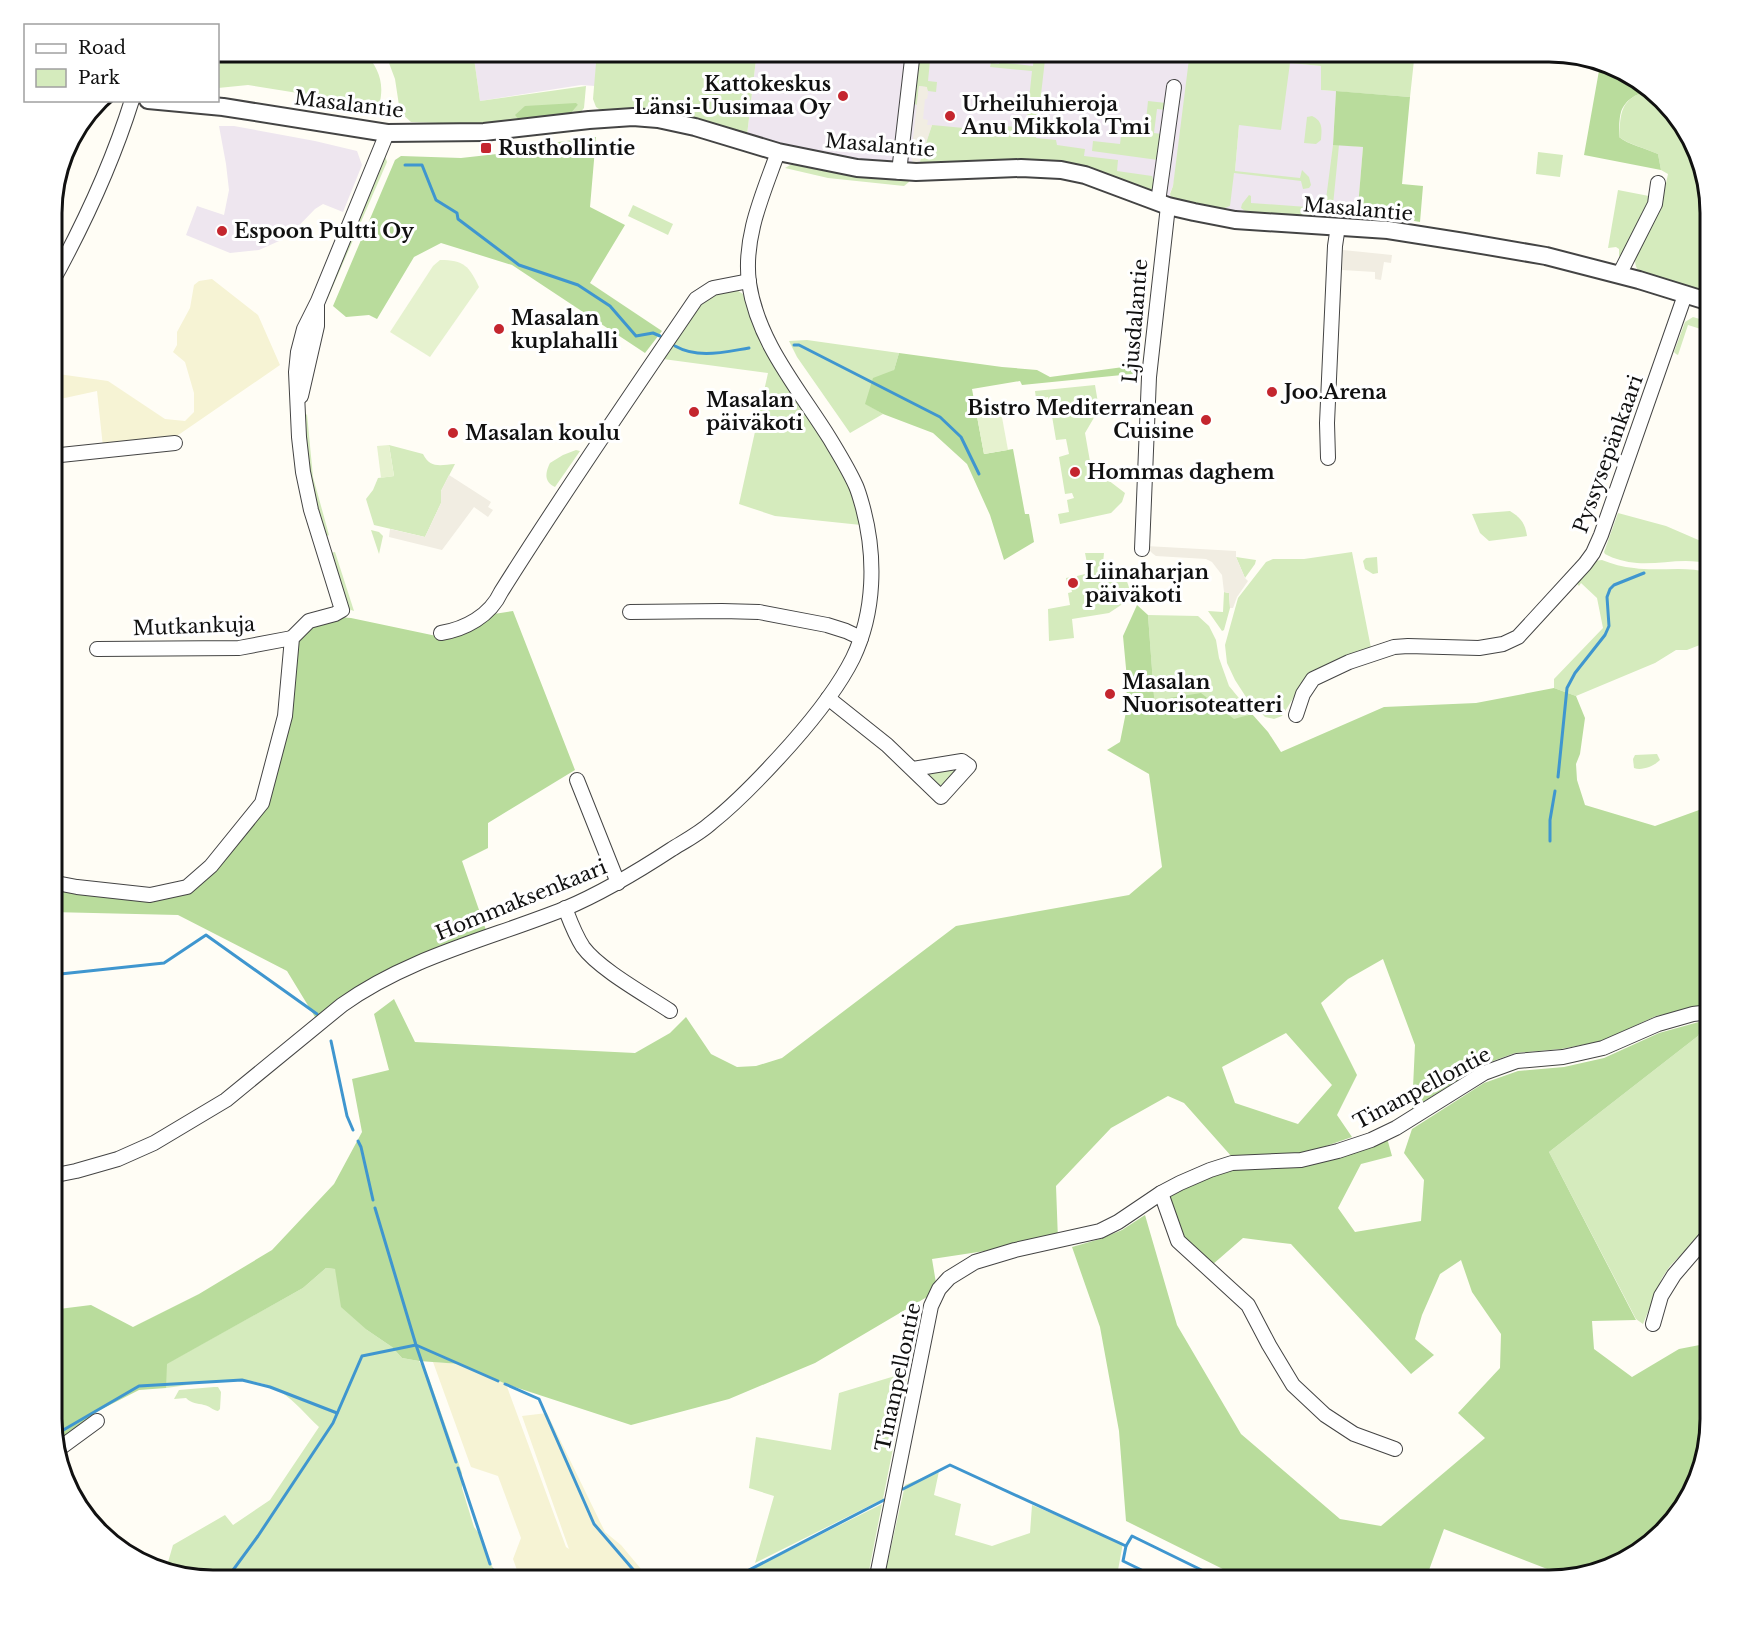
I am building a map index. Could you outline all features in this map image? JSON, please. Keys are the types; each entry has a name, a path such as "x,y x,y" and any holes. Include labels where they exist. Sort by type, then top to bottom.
{"street":[{"path":"899,172 912,62"},
{"name":"Ljusdalantie","path":"1142,549 1148,379 1174,87"},
{"path":"62,264 106,171 131,102"},
{"name":"Masalantie","path":"169,102 223,107 387,133 484,132 633,117 676,122 778,152 857,168 899,172 1021,168 1061,170 1085,176 1163,204 1235,220 1388,230 1464,242 1546,256 1699,299"},
{"path":"62,884 150,895 187,886 211,866 262,803 285,716 292,639 309,621 342,610 309,501 301,455 296,372 298,352 304,328 318,301 387,133"},
{"name":"Hommaksenkaari","path":"62,1174 118,1159 154,1143 226,1100 342,1005 399,971 432,956 565,908 618,883 710,824 771,766 828,698 853,657 868,616 871,581 869,530 857,487 830,440 786,374 770,345 754,306 749,281 752,223 778,152"},
{"path":"1619,275 1655,204 1658,183"},
{"path":"1328,458 1327,423 1335,246 1338,226"},
{"path":"441,633 458,630 475,621 496,602 561,497 696,299 713,288 749,281"},
{"name":"Pyssysepänkaari","path":"1296,715 1303,694 1312,679 1328,670 1394,646 1479,648 1503,644 1518,637 1593,553 1685,295"},
{"path":"62,455 175,443"},
{"path":"630,612 759,612 827,625 861,638"},
{"name":"Mutkankuja","path":"97,649 239,648 292,639"},
{"path":"828,698 913,769"},
{"path":"577,780 618,883"},
{"path":"565,908 570,923 591,956 670,1011"},
{"name":"Tinanpellontie","path":"878,1570 931,1306 939,1289 949,1278 975,1262 1015,1250 1100,1231 1118,1222 1161,1193 1200,1174 1232,1163 1301,1160 1371,1140 1396,1128 1484,1073 1517,1061 1563,1057 1603,1048 1658,1024 1700,1014"},
{"path":"1161,1193 1178,1241 1248,1305 1293,1385 1325,1415 1354,1434 1395,1449"},
{"path":"1653,1324 1661,1296 1674,1275 1700,1245"},
{"path":"64,1445 97,1421"}],"shaded area":[{"path":"475,62 596,62 595,86 581,85 480,101"},
{"path":"756,62 1197,62 1171,197 1147,191 1082,167 868,164 809,154 747,135"},
{"path":"1290,63 1321,66 1321,90 1336,91 1333,144 1363,147 1358,208 1350,215 1349,221 1233,213 1220,210 1235,171 1239,125"},
{"path":"919,86 927,87 928,94 925,99 923,119 928,120 927,125 932,125 920,161 916,163 911,157"},
{"path":"219,126 234,126 357,151 362,165 343,212 323,204 315,209 288,237 259,250 230,253 186,235 197,206 224,215 229,190"},
{"path":"1343,250 1392,255 1391,263 1384,262 1381,280 1375,279 1375,272 1342,270"},
{"path":"212,279 258,315 280,365 171,440 103,447 97,391 62,399 62,375 108,381 165,419 185,421 194,412 194,393 185,362 173,352 177,345 177,332 190,308 194,285 199,281"},
{"path":"449,475 491,502 488,507 493,510 488,517 474,507 442,550 389,537 390,529 425,537 441,503 441,491"},
{"path":"1146,546 1236,551 1236,557 1248,581 1237,597 1233,608 1230,608 1229,593 1224,592 1222,575 1212,562 1206,559 1156,556"},
{"path":"433,1362 460,1364 506,1384 566,1547 569,1549 522,1416 547,1413 605,1532 621,1545 642,1570 517,1570 513,1559 521,1538 498,1476 471,1467"}],"green space":[{"path":"219,62 372,62 381,83 381,98 379,106 248,85 219,88"},
{"path":"475,62 480,101 586,86 584,108 579,114 521,122 468,124 411,122 400,112 395,79 389,63","holes":["578,105 571,113 525,121"]},
{"path":"596,62 756,62 747,135 706,121 660,112 602,111 596,107 593,99"},
{"path":"916,62 930,62 928,81 937,82 936,92 919,86 917,105 913,103"},
{"path":"999,62 1033,66 1033,62 1045,62 1036,138 1056,140 1057,145 1085,149 1084,156 1118,160 1117,171 1152,176 1153,189 1147,191 1082,167 921,166 920,161 932,125 985,130 986,124 1026,128 1032,71 990,67 991,63 999,64"},
{"path":"1189,62 1414,62 1410,97 1321,90 1321,66 1290,63 1281,130 1239,125 1235,171 1300,178 1302,170 1309,177 1311,185 1309,188 1303,189 1301,181 1234,173 1230,206 1220,210 1171,197"},
{"path":"1599,71 1615,77 1640,93 1629,100 1623,108 1620,115 1619,137 1658,154 1661,170 1584,155"},
{"path":"1336,91 1410,97 1402,184 1423,186 1420,222 1386,216 1347,214 1346,207 1358,207 1363,147 1333,145"},
{"path":"1639,94 1655,106 1674,129 1684,146 1694,173 1699,203 1699,292 1641,275 1636,267 1636,253 1663,197 1668,174 1661,170 1658,154 1619,137 1620,120 1624,107 1627,102"},
{"path":"1148,101 1166,103 1165,110 1157,109 1154,133 1162,134 1158,160 1092,151 1093,141 1120,144 1122,128 1145,131"},
{"path":"576,103 578,105 571,113 521,122 515,115 525,106"},
{"path":"1312,116 1318,120 1321,129 1321,140 1316,144 1304,143 1307,117"},
{"path":"596,137 590,207 625,225 590,283 662,331 645,353 512,265 441,243 414,257 377,319 369,315 346,317 333,306 395,160 401,156 461,158"},
{"path":"1333,145 1339,145 1333,205 1336,206 1333,215 1326,212 1325,207"},
{"path":"1538,152 1563,155 1560,177 1536,174"},
{"path":"385,156 387,162 327,300 323,298"},
{"path":"792,164 843,174 908,178 909,182 904,186 828,178 785,168"},
{"path":"1618,190 1654,197 1622,257 1619,256 1619,249 1616,247 1608,248"},
{"path":"1249,195 1251,203 1307,207 1307,203 1313,205 1314,212 1310,218 1249,214 1241,208"},
{"path":"633,205 673,224 668,235 628,216"},
{"path":"440,260 455,261 465,266 479,287 430,357 390,332 433,266"},
{"path":"735,289 743,294 853,493 861,525 775,516 739,504 768,373 663,359 701,305 716,295"},
{"path":"1693,317 1699,319 1699,329 1688,325 1678,355 1674,352 1685,322"},
{"path":"807,340 899,353 894,370 866,404 883,414 850,433 797,357 789,341"},
{"path":"899,353 1037,370 1050,377 1138,365 1137,370 1132,374 1022,385 1020,381 972,389 984,454 1013,449 1025,514 1029,514 1034,542 1004,560 990,515 967,464 933,433 883,414 865,404 873,378 894,370"},
{"path":"1095,385 1099,409 1085,433 1091,467 1125,493 1122,502 1111,513 1060,524 1058,514 1069,512 1067,500 1074,498 1072,493 1065,494 1059,457 1069,454 1066,439 1056,440 1052,416 1059,415 1058,408 1051,409 1048,397 1036,399 1035,391"},
{"path":"999,401 1008,450 984,454 975,406"},
{"path":"307,414 313,477 329,535 325,537 309,478 303,418"},
{"path":"389,445 423,454 433,464 455,464 441,491 441,503 425,537 374,525 366,499 378,478 394,476"},
{"path":"389,445 394,476 381,478 377,446"},
{"path":"576,450 580,451 555,487 551,485 546,477 550,463"},
{"path":"1510,511 1522,521 1527,536 1489,541 1480,533 1472,514"},
{"path":"1618,513 1666,526 1699,540 1699,562 1637,563 1620,560 1604,552"},
{"path":"371,530 383,536 379,554"},
{"path":"335,552 354,611 348,609 330,553"},
{"path":"1352,552 1371,648 1313,672 1304,681 1282,716 1274,719 1265,717 1246,697 1227,663 1225,645 1238,598 1266,562 1273,559 1304,559"},
{"path":"1085,553 1104,553 1102,573 1124,573 1131,593 1130,599 1109,613 1072,619 1074,638 1049,641 1048,609 1070,605 1068,593 1072,592 1070,584 1067,585 1066,578 1071,577 1072,581 1078,580 1077,576 1089,573"},
{"path":"1236,557 1256,560 1245,578"},
{"path":"1377,557 1378,573 1373,574 1365,569 1363,561 1366,558"},
{"path":"1602,560 1630,568 1699,571 1699,645 1687,650 1676,650 1655,663 1576,696 1554,688 1554,679 1603,628 1597,598 1581,583 1579,586 1575,582 1594,561"},
{"path":"1224,592 1229,593 1230,608 1222,631 1208,611 1223,612"},
{"path":"1137,605 1148,615 1155,710 1169,698 1201,693 1234,719 1252,714 1281,752 1384,707 1476,703 1554,688 1576,696 1585,718 1580,754 1576,764 1577,780 1585,805 1655,826 1699,810 1700,1007 1656,1016 1602,1041 1561,1049 1515,1053 1482,1065 1412,1109 1415,1045 1383,959 1348,979 1321,1003 1357,1075 1337,1115 1352,1137 1303,1154 1232,1157 1184,1103 1168,1096 1111,1128 1056,1186 1058,1240 932,1259 936,1283 932,1294 815,1363 729,1399 631,1425 506,1384 460,1364 402,1358 392,1347 367,1330 341,1307 335,1269 326,1268 303,1288 167,1364 166,1388 139,1390 98,1411 63,1438 62,1309 91,1305 133,1327 199,1294 272,1250 334,1184 362,1132 352,1079 389,1070 374,1014 394,999 415,1042 635,1053 670,1033 686,1017 711,1054 737,1067 756,1066 782,1058 956,926 1129,895 1162,867 1149,774 1107,750 1120,742 1126,712 1127,679 1123,636","holes":["1286,1033 1332,1085 1298,1124 1235,1103 1222,1067"]},
{"path":"513,611 575,770 488,823 488,848 462,861 486,930 384,971 315,1017 287,971 178,915 62,912 62,883 150,895 187,887 262,803 285,716 292,638 327,616 351,618 446,638 469,631 494,614"},
{"path":"1148,615 1198,616 1209,626 1216,640 1219,658 1229,686 1252,714 1234,720 1155,711"},
{"path":"1657,754 1660,760 1655,764 1644,768 1634,768 1635,755"},
{"path":"954,769 955,772 943,785 934,785 925,774 926,772"},
{"path":"1700,1022 1698,1036 1549,1152 1636,1320 1592,1321 1594,1349 1632,1377 1679,1349 1700,1345 1700,1420 1697,1449 1684,1486 1674,1503 1655,1526 1632,1545 1615,1555 1578,1568 1550,1570 1444,1529 1429,1570 1225,1570 1126,1521 1119,1431 1100,1327 1072,1247 1122,1230 1145,1215 1177,1325 1241,1434 1340,1519 1381,1526 1485,1438 1458,1413 1500,1368 1501,1334 1472,1292 1461,1260 1440,1274 1422,1315 1415,1339 1434,1355 1411,1374 1291,1244 1243,1238 1212,1265 1184,1238 1169,1197 1190,1184 1233,1170 1318,1163 1352,1154 1387,1138 1392,1156 1361,1164 1338,1208 1355,1232 1421,1221 1424,1180 1404,1153 1412,1129 1484,1083 1518,1071 1564,1067 1604,1058 1659,1033"},
{"path":"1700,1033 1700,1235 1670,1266 1662,1278 1643,1324 1636,1319 1549,1152"},
{"path":"326,1268 335,1269 367,1330 392,1347 402,1358 419,1361 429,1378 462,1473 462,1488 474,1527 480,1535 494,1570 203,1570 183,1568 168,1563 173,1545 225,1515 233,1525 270,1500 319,1427 281,1392 255,1382 240,1380 209,1382 166,1388 166,1364 303,1288"},
{"path":"908,1372 883,1499 755,1563 774,1496 749,1488 756,1437 831,1450 839,1393"},
{"path":"218,1387 221,1392 218,1411 186,1398 174,1399 179,1390"},
{"path":"939,1471 934,1495 961,1504 955,1535 992,1546 1030,1533 1032,1505 1123,1543 1118,1570 888,1570 886,1569 905,1485"},
{"path":"882,1504 869,1570 755,1570 756,1567"}],"waterway":[{"path":"405,165 422,165 436,200 457,213 458,219 519,265 578,285 610,306 636,336 653,333 660,336"},
{"path":"794,345 799,345 940,417 961,437 979,474"},
{"path":"675,346 702,353 721,353 749,348"},
{"path":"1558,777 1567,688 1609,626 1607,597 1610,589 1614,585 1644,573"},
{"path":"1550,841 1550,820 1555,791"},
{"path":"62,974 164,963 206,935 317,1014"},
{"path":"331,1041 347,1116 353,1130"},
{"path":"358,1141 373,1200"},
{"path":"375,1208 416,1345 456,1462"},
{"path":"233,1570 333,1423 362,1356 416,1345 498,1381"},
{"path":"62,1431 139,1386 242,1380 270,1387 337,1413"},
{"path":"505,1384 539,1399 594,1524 634,1570"},
{"path":"903,1489 950,1465 1126,1546 1132,1536 1202,1570"},
{"path":"458,1468 490,1564"},
{"path":"749,1570 884,1500"},
{"path":"1126,1546 1123,1561 1141,1570"}],"place":[{"name":"Kattokeskus Länsi-Uusimaa Oy","path":"843,96"},
{"name":"Urheiluhieroja Anu Mikkola Tmi","path":"950,116"},
{"name":"Rusthollintie","path":"486,148"},
{"name":"Espoon Pultti Oy","path":"222,231"},
{"name":"Masalan kuplahalli","path":"499,329"},
{"name":"Joo.Arena","path":"1272,392"},
{"name":"Masalan päiväkoti","path":"694,412"},
{"name":"Bistro Mediterranean Cuisine","path":"1206,420"},
{"name":"Masalan koulu","path":"453,433"},
{"name":"Hommas daghem","path":"1075,472"},
{"name":"Liinaharjan päiväkoti","path":"1073,583"},
{"name":"Masalan Nuorisoteatteri","path":"1110,694"}]}
